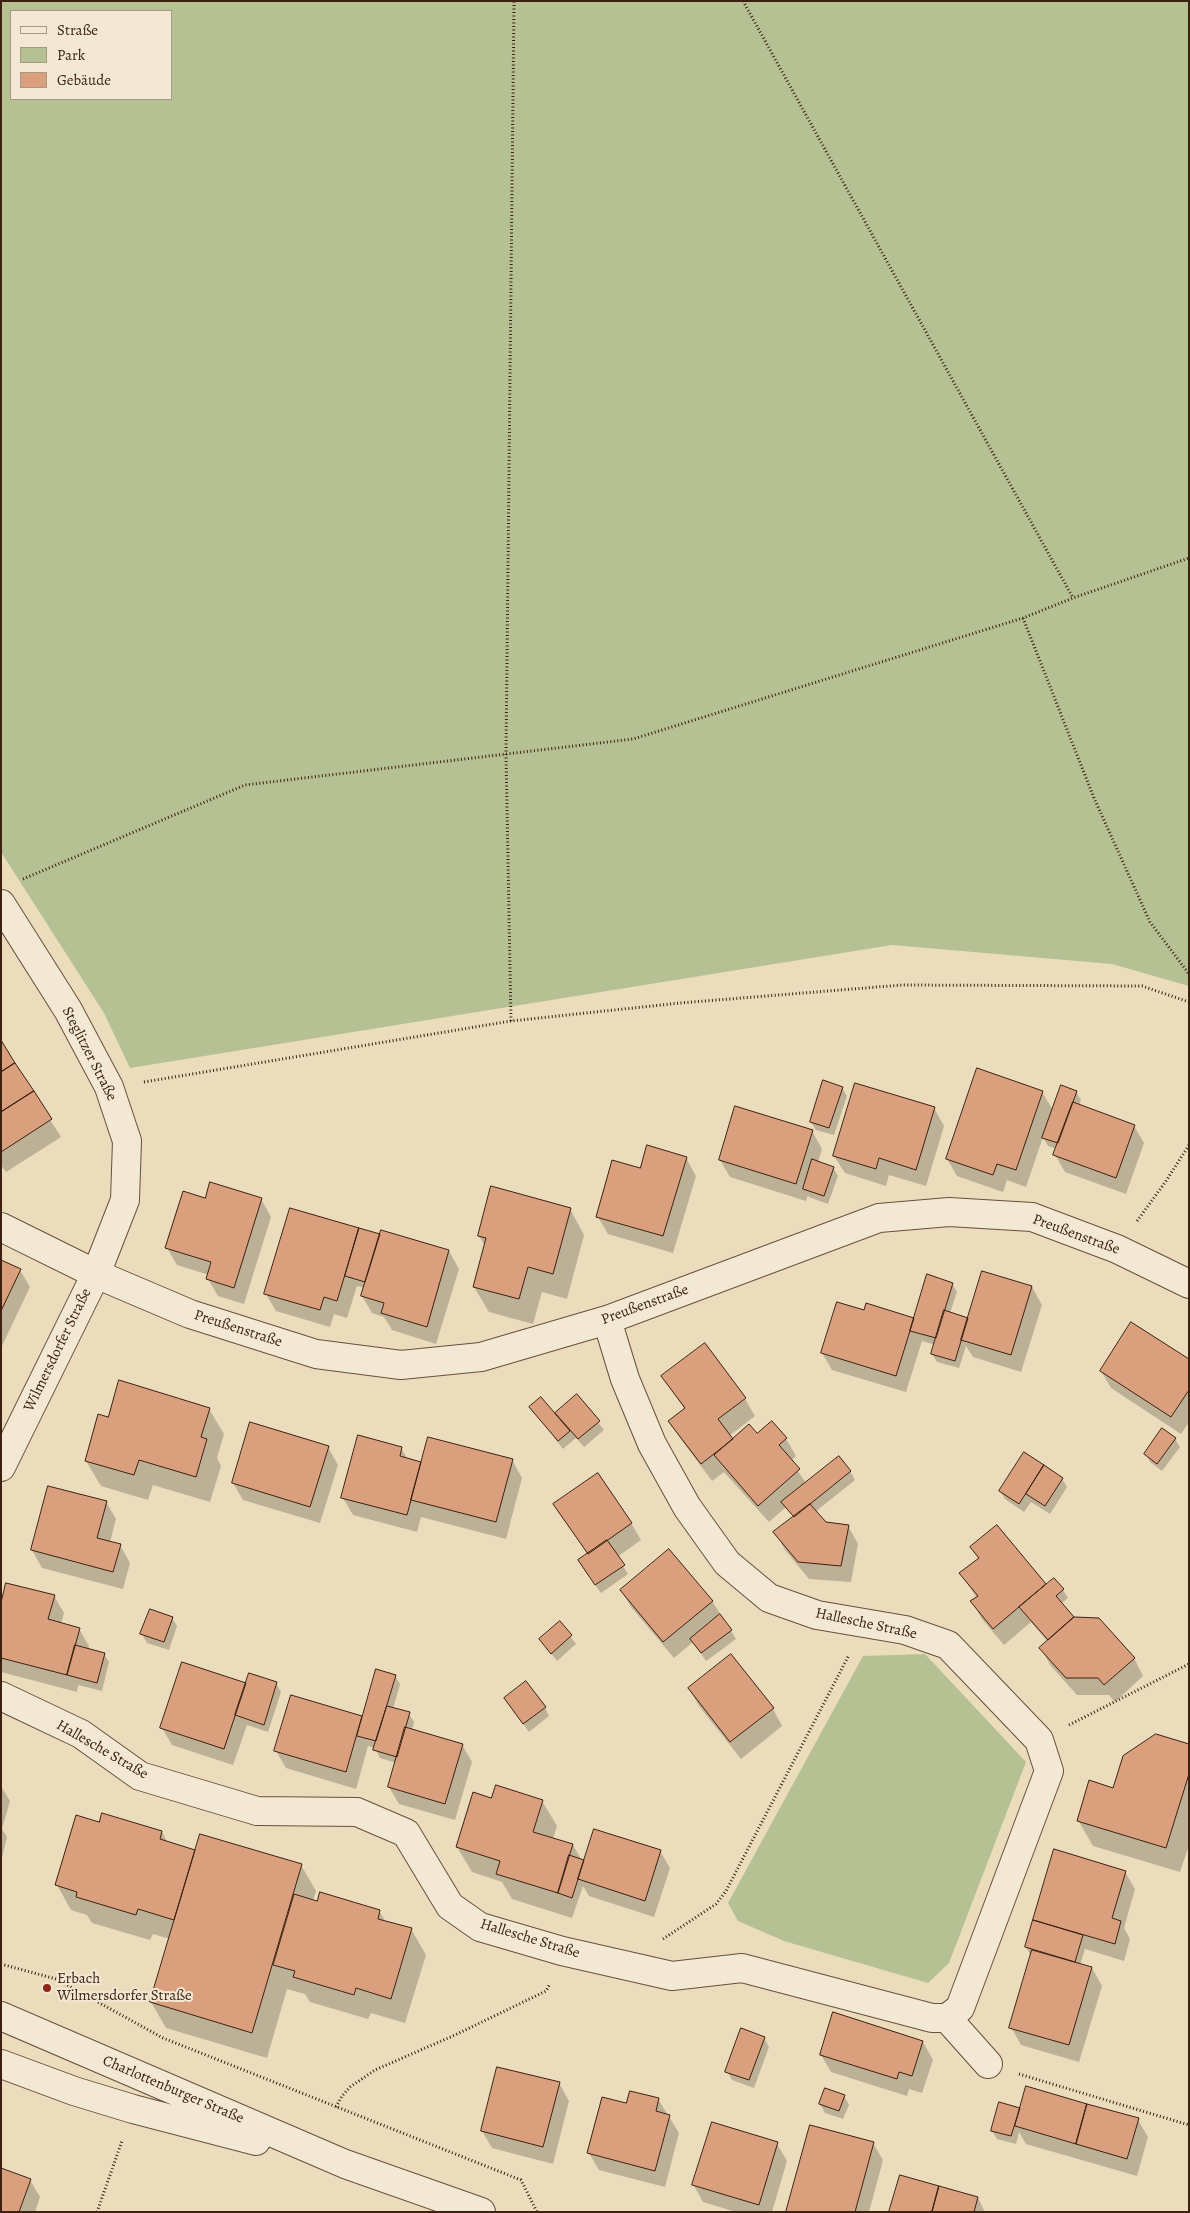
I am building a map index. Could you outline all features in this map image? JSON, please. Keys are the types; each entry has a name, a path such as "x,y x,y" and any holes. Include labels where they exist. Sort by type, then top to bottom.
{"street":[{"name":"Steglitzer Straße","path":"1,904 68,1010 109,1087 127,1141 125,1200 96,1274"},
{"name":"Preußenstraße","path":"96,1274 190,1314 316,1354 401,1365 481,1357 607,1320 879,1218 950,1212 1032,1217 1117,1249 1189,1284"},
{"name":"Wilmersdorfer Straße","path":"1,1227 96,1274 1,1467"},
{"name":"Hallesche Straße","path":"1,1696 81,1734 140,1776 257,1811 357,1812 406,1833 450,1906 480,1927 562,1951 672,1976 742,1968 932,2018 947,2018 960,2008 1048,1771 1038,1740 948,1645 905,1630 817,1615 769,1598 727,1563 687,1507 652,1444 625,1380 607,1320"},
{"name":"Charlottenburger Straße","path":"1,2016 345,2164 481,2212"},
{"path":"947,2018 988,2064"},
{"name":"Charlottenburger Straße","path":"1,2064 74,2091 132,2109 345,2164"}],"path":[{"path":"511,1021 506,754 514,1"},
{"path":"743,1 1073,598"},
{"path":"19,880 245,785 633,739 1023,618 1073,598 1189,558"},
{"path":"1023,618 1094,798 1150,922 1189,974"},
{"path":"109,1087 511,1021 680,1003 902,985 1142,986 1189,1002"},
{"path":"1117,1249 1166,1182 1189,1145"},
{"path":"635,1968 652,1947 716,1904 726,1891 836,1678 848,1660 857,1623"},
{"path":"1038,1740 1189,1664"},
{"path":"336,2108 342,2096 350,2087 375,2070 455,2035 546,1991 557,1974 562,1951"},
{"path":"1,1964 56,1979 163,2038 521,2180 537,2212"},
{"path":"988,2064 1189,2124"}],"green space":[{"path":"1,1 1189,1 1189,986 1112,964 892,945 130,1068 104,1013 1,852"},
{"path":"925,1654 1026,1762 949,1963 928,1983 784,1941 738,1921 728,1903 863,1656"}],"building":[{"path":"1,1040 15,1063 1,1072"},
{"path":"15,1063 34,1091 1,1112 1,1072"},
{"path":"977,1068 1043,1091 1016,1170 997,1164 993,1175 946,1159"},
{"path":"823,1080 843,1087 829,1128 810,1122"},
{"path":"855,1083 935,1107 916,1170 879,1158 876,1169 833,1156"},
{"path":"1061,1085 1077,1091 1058,1143 1042,1138"},
{"path":"34,1091 52,1119 1,1152 1,1112"},
{"path":"1073,1102 1135,1125 1116,1178 1053,1155"},
{"path":"735,1106 813,1130 796,1184 719,1160"},
{"path":"647,1145 687,1157 663,1236 596,1217 612,1160 640,1168"},
{"path":"812,1159 834,1167 824,1196 803,1189"},
{"path":"210,1182 262,1198 234,1288 206,1279 211,1262 165,1248 183,1191 205,1198"},
{"path":"491,1186 571,1208 553,1274 528,1267 519,1299 473,1287 486,1238 478,1236"},
{"path":"290,1208 359,1228 337,1301 324,1297 320,1310 264,1294"},
{"path":"359,1228 380,1234 365,1282 345,1276"},
{"path":"381,1230 449,1250 427,1327 381,1313 384,1303 361,1296"},
{"path":"1,1260 21,1269 1,1311"},
{"path":"982,1271 1032,1286 1011,1355 961,1340"},
{"path":"927,1274 953,1283 936,1338 910,1331"},
{"path":"837,1302 864,1310 866,1303 914,1318 896,1376 821,1353"},
{"path":"944,1310 968,1318 955,1361 931,1354"},
{"path":"1131,1322 1189,1359 1189,1390 1171,1417 1100,1371"},
{"path":"705,1343 746,1398 718,1419 733,1439 701,1464 668,1421 685,1408 661,1376"},
{"path":"119,1380 210,1408 201,1437 207,1439 196,1477 139,1460 134,1475 85,1461 98,1414 108,1417"},
{"path":"577,1394 600,1421 578,1439 555,1413"},
{"path":"541,1397 570,1431 558,1441 529,1407"},
{"path":"772,1421 787,1438 779,1445 800,1469 758,1506 714,1455 749,1424 757,1433"},
{"path":"250,1422 329,1446 310,1507 232,1483"},
{"path":"1162,1428 1176,1438 1157,1464 1144,1454"},
{"path":"358,1435 402,1447 400,1456 421,1462 407,1515 341,1498"},
{"path":"428,1437 513,1459 496,1522 411,1500"},
{"path":"1024,1452 1044,1465 1019,1504 999,1491"},
{"path":"839,1456 851,1471 794,1517 781,1502"},
{"path":"1044,1465 1063,1478 1045,1506 1026,1494"},
{"path":"598,1473 632,1523 588,1554 553,1504"},
{"path":"48,1486 107,1501 97,1538 121,1544 113,1572 31,1550"},
{"path":"810,1504 826,1522 849,1525 841,1566 798,1562 773,1532"},
{"path":"997,1525 1046,1584 993,1629 970,1601 978,1596 959,1573 979,1558 970,1547"},
{"path":"607,1540 625,1565 595,1585 578,1560"},
{"path":"669,1549 713,1601 663,1642 620,1590"},
{"path":"1054,1578 1064,1589 1056,1596 1074,1617 1048,1640 1019,1607"},
{"path":"6,1583 55,1595 48,1619 80,1628 67,1675 1,1658 1,1603"},
{"path":"150,1609 173,1617 164,1642 140,1634"},
{"path":"720,1614 732,1630 701,1653 690,1639"},
{"path":"1074,1617 1099,1618 1135,1658 1104,1685 1098,1678 1066,1678 1039,1648"},
{"path":"560,1621 572,1635 551,1654 539,1639"},
{"path":"75,1645 105,1653 97,1683 67,1675"},
{"path":"731,1654 774,1708 730,1742 688,1688"},
{"path":"182,1662 246,1683 224,1749 160,1728"},
{"path":"376,1669 396,1675 376,1741 357,1736"},
{"path":"249,1673 277,1682 264,1725 235,1715"},
{"path":"526,1681 546,1707 523,1724 504,1698"},
{"path":"291,1695 362,1716 346,1772 274,1751"},
{"path":"387,1706 410,1712 397,1757 373,1750"},
{"path":"405,1727 463,1744 445,1804 388,1787"},
{"path":"1156,1734 1189,1744 1189,1774 1166,1848 1077,1821 1089,1780 1113,1788 1123,1756"},
{"path":"496,1785 543,1800 533,1832 573,1844 558,1893 496,1874 500,1861 456,1847 473,1792 491,1798"},
{"path":"102,1813 162,1831 160,1839 195,1850 174,1920 138,1909 136,1915 76,1897 77,1892 55,1885 76,1815 99,1822"},
{"path":"594,1829 661,1850 645,1901 578,1879"},
{"path":"200,1834 302,1864 252,2033 150,2002"},
{"path":"1054,1849 1126,1871 1112,1918 1121,1921 1115,1944 1033,1920"},
{"path":"569,1855 584,1860 572,1898 558,1893"},
{"path":"320,1892 380,1910 378,1919 412,1928 391,1999 356,1988 354,1995 293,1977 295,1971 273,1965 294,1894 317,1901"},
{"path":"1033,1920 1083,1935 1075,1962 1025,1947"},
{"path":"1032,1950 1092,1967 1069,2045 1009,2028"},
{"path":"833,2012 923,2041 912,2076 899,2072 897,2079 820,2055"},
{"path":"741,2028 765,2037 749,2080 725,2072"},
{"path":"497,2067 560,2082 543,2147 481,2131"},
{"path":"1026,2086 1087,2104 1076,2144 1015,2126"},
{"path":"825,2088 845,2095 839,2111 819,2104"},
{"path":"630,2091 659,2098 656,2111 670,2115 655,2171 587,2153 602,2097 626,2103"},
{"path":"999,2102 1020,2108 1011,2136 991,2131"},
{"path":"1087,2104 1139,2118 1127,2159 1076,2144"},
{"path":"712,2122 778,2142 759,2205 692,2185"},
{"path":"810,2125 874,2142 855,2212 786,2212"},
{"path":"1,2168 31,2179 19,2212 1,2212"},
{"path":"900,2175 939,2186 932,2212 889,2212"},
{"path":"939,2186 978,2197 974,2212 932,2212"}],"place":[{"name":"Erbach Wilmersdorfer Straße","path":"47,1988"}]}
